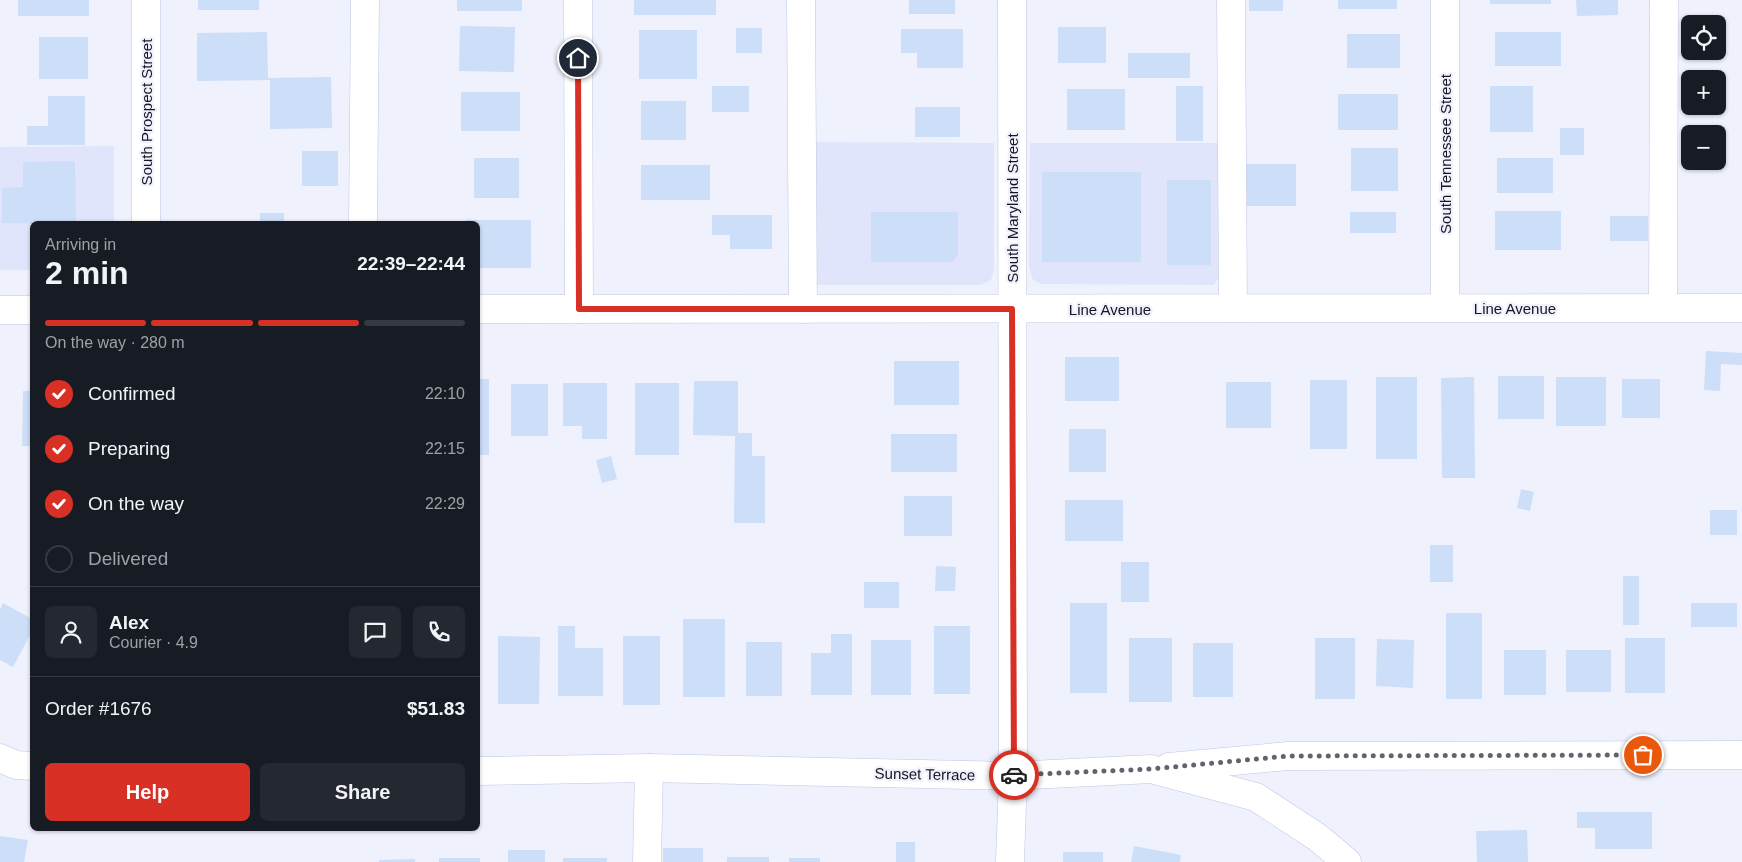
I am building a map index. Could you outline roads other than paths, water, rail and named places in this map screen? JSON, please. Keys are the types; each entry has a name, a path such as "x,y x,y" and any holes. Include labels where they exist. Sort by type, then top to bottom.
{"street":[{"name":"South Prospect Street","path":"146,0 146,221"},
{"path":"363,221 366,0"},
{"path":"578,0 579,309"},
{"path":"801,0 803,309"},
{"name":"South Maryland Street","path":"1010,862 1013,776 1012,0"},
{"path":"1231,0 1233,308"},
{"name":"South Tennessee Street","path":"1445,0 1446,308"},
{"path":"1663,308 1664,0"},
{"name":"Line Avenue","path":"480,309 1742,308"},
{"path":"0,310 30,310"},
{"path":"1151,769 1288,756 1742,755"},
{"path":"0,758 16,765 30,766"},
{"path":"647,862 649,768"},
{"name":"Sunset Terrace","path":"480,771 649,768 1013,776 1151,769 1256,797 1317,837 1347,862"}]}
